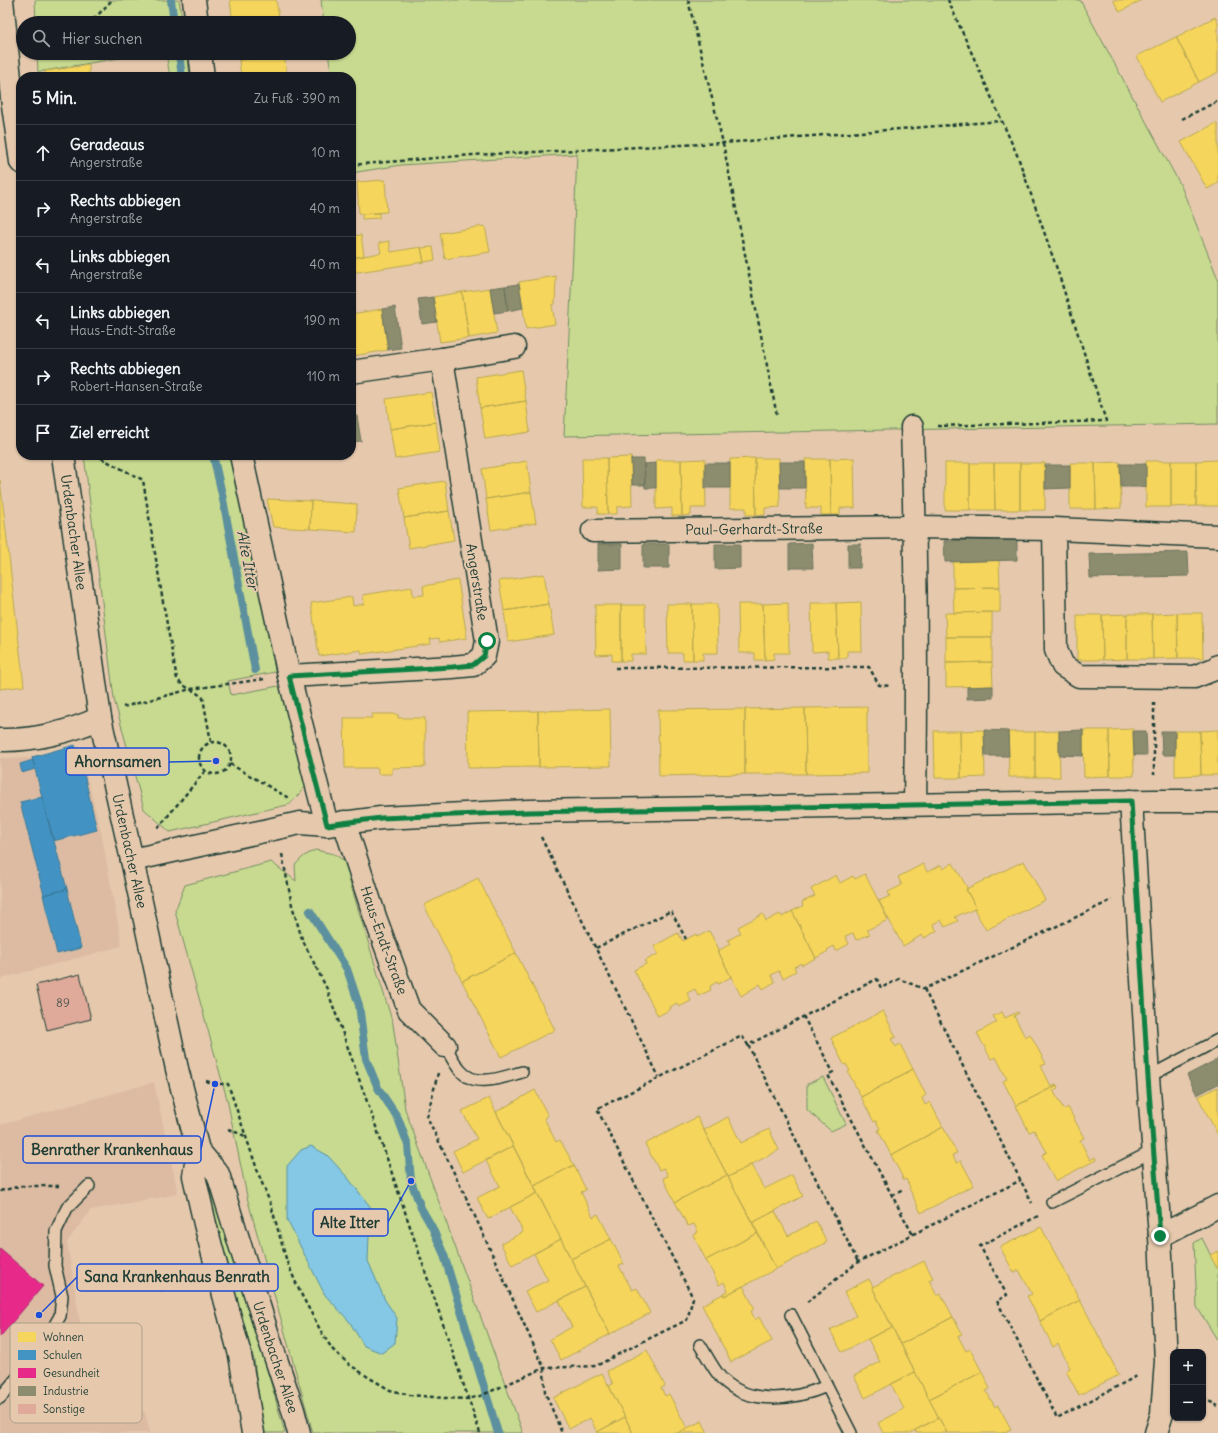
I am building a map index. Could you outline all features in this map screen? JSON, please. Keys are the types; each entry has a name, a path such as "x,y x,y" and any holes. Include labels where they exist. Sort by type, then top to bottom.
{"street":[{"path":"2,0 6,99 16,141"},
{"path":"194,0 196,16"},
{"path":"201,60 202,72"},
{"path":"356,371 514,348"},
{"name":"Angerstraße","path":"289,676 473,665 484,656 487,641 442,359"},
{"path":"912,427 917,688 915,804"},
{"name":"Urdenbacher Allee","path":"64,460 100,718 172,1047 198,1150 194,1176 205,1224 240,1354 253,1433"},
{"path":"242,460 289,676 336,824"},
{"name":"Paul-Gerhardt-Straße","path":"593,531 915,527 1054,529 1218,536"},
{"path":"1054,529 1056,650 1063,666 1079,676 1154,677 1194,677 1217,668 1218,666"},
{"path":"0,740 20,740 82,727 100,718"},
{"path":"1131,801 1148,1077 1160,1236 1166,1361 1162,1414 1156,1433"},
{"path":"132,860 300,823 336,824 381,818 528,812 915,804 1218,801"},
{"name":"Haus-Endt-Straße","path":"336,824 375,917 409,1010 445,1046"},
{"name":"Urdenbacher Allee","path":"198,1150 218,1174 299,1433"},
{"path":"1160,1236 1218,1206"}],"lane":[{"path":"1148,1077 1218,1040"},
{"path":"445,1046 460,1071 474,1080 493,1080 522,1072"},
{"path":"1052,1202 1153,1151"},
{"path":"56,1323 60,1316 62,1296 55,1266 56,1232 68,1208 89,1186"},
{"path":"791,1315 851,1433"},
{"path":"700,1345 722,1378 737,1390 750,1395 777,1398 794,1397 827,1386"},
{"path":"0,1398 10,1386"}],"path":[{"path":"97,16 112,0"},
{"path":"688,0 723,143 777,416"},
{"path":"912,427 1106,421 1057,269 1018,157 948,0"},
{"path":"1182,119 1218,101"},
{"path":"356,165 472,155 723,143 1001,121"},
{"path":"105,460 143,480 163,602 178,679 181,685 198,693 203,698 211,742"},
{"path":"615,668 869,667 879,685 917,688"},
{"path":"100,718 127,705 191,689 289,676"},
{"path":"1154,677 1154,801"},
{"path":"211,742 216,742 226,746 231,754 230,764 227,769 214,775 205,771 199,762 199,752 211,742"},
{"path":"230,764 287,797 300,823"},
{"path":"156,830 205,771"},
{"path":"528,812 659,1077"},
{"path":"276,828 288,878 292,905 302,939 327,989 380,1138 480,1433"},
{"path":"924,989 1136,889"},
{"path":"596,948 671,911 686,939"},
{"path":"748,1045 877,979 881,988 899,978 924,989 1035,1208"},
{"path":"803,1016 833,1072 828,1075 913,1235"},
{"path":"228,1084 260,1178 271,1205 287,1262 300,1292 323,1335 334,1350 350,1365 368,1378 390,1390 410,1395 468,1399 506,1386 544,1368 596,1366 687,1320 693,1298 597,1109 742,1036 748,1045 858,1262"},
{"path":"445,1046 426,1117 473,1212 544,1368 545,1392 562,1433"},
{"path":"228,1129 246,1136"},
{"path":"791,1315 858,1262 1021,1180"},
{"path":"0,1191 21,1186 89,1186"},
{"path":"892,1195 903,1189"},
{"path":"1038,1216 980,1246 1007,1295 997,1301 1057,1418 1166,1361"},
{"path":"160,1290 202,1278 219,1276"},
{"path":"1206,1400 1218,1406"}],"shaded area":[{"path":"79,746 101,832 122,946 0,979 0,758 34,758"},
{"path":"154,1082 178,1194 91,1210 67,1242 80,1323 10,1323 10,1423 142,1423 142,1411 145,1412 150,1433 0,1433 0,1125"}],"green space":[{"path":"35,0 179,0 182,16 36,16"},
{"path":"321,0 1080,0 1181,186 1218,279 1218,424 564,436 577,154 401,165 356,172 356,72 331,72 329,60 356,60 356,16 323,16"},
{"path":"37,60 107,60 38,72"},
{"path":"167,60 188,60 189,72 169,72"},
{"path":"85,460 245,460 275,672 228,681 231,695 284,685 308,784 290,804 170,832 144,809 114,699"},
{"path":"315,850 334,854 346,862 349,879 393,1024 405,1109 523,1433 313,1433 248,1201 227,1099 175,911 185,885 271,862 296,881 295,865 304,856"},
{"path":"823,1077 846,1124 831,1131 807,1110 807,1084"},
{"path":"215,1192 285,1433 263,1433 254,1360 206,1194"},
{"path":"1202,1238 1218,1270 1218,1341 1197,1307 1194,1243"}],"water":[{"path":"311,1146 327,1155 348,1178 372,1209 368,1261 385,1300 397,1318 395,1343 382,1353 364,1346 349,1321 325,1295 287,1220 287,1166 301,1150"}],"building: Wohnen":[{"path":"230,0 276,0 279,16 232,16"},
{"path":"1113,0 1142,0 1120,12"},
{"path":"1215,17 1218,22 1218,72 1199,82 1176,37"},
{"path":"1176,37 1199,82 1160,102 1137,56"},
{"path":"239,60 285,60 286,72 240,72"},
{"path":"89,65 89,72 45,71"},
{"path":"1216,123 1218,126 1218,183 1207,189 1181,142"},
{"path":"385,180 387,212 359,214 357,182"},
{"path":"379,213 379,218 362,219 362,214"},
{"path":"485,226 490,252 445,259 440,233"},
{"path":"361,235 364,256 356,257 356,236"},
{"path":"389,241 391,252 421,247 424,262 356,272 356,257 381,253 379,243"},
{"path":"433,247 435,260 424,262 421,248"},
{"path":"556,276 555,304 552,305 555,324 526,329 519,282"},
{"path":"490,288 497,333 469,338 462,292"},
{"path":"462,292 469,338 440,342 433,297"},
{"path":"382,309 388,350 356,355 356,313"},
{"path":"521,370 526,401 480,408 476,377"},
{"path":"431,392 436,422 390,429 386,399"},
{"path":"526,401 530,432 485,439 480,408"},
{"path":"436,422 440,452 395,459 390,429"},
{"path":"631,457 632,506 617,507 617,514 608,514 607,458"},
{"path":"582,458 607,458 608,514 598,514 598,507 583,507"},
{"path":"755,458 756,515 746,515 746,508 730,508 730,459"},
{"path":"755,458 779,458 780,507 765,508 765,515 756,515"},
{"path":"854,458 855,508 840,508 840,515 831,515 830,459"},
{"path":"705,459 706,508 691,508 691,515 682,516 681,460"},
{"path":"805,459 830,459 831,515 821,515 821,508 806,508"},
{"path":"656,460 681,460 682,516 672,516 672,508 656,509"},
{"path":"1218,460 1218,506 1196,506 1196,461"},
{"path":"527,461 531,492 486,499 482,469"},
{"path":"1146,461 1171,461 1171,507 1146,507"},
{"path":"1171,461 1196,461 1196,506 1171,507"},
{"path":"1120,462 1121,508 1096,509 1095,463"},
{"path":"945,463 970,463 970,510 945,510"},
{"path":"970,463 994,463 995,510 970,510"},
{"path":"994,463 1020,463 1020,510 995,510"},
{"path":"1020,463 1045,463 1045,510 1020,510"},
{"path":"1070,463 1095,463 1096,509 1070,509"},
{"path":"0,480 24,686 0,689"},
{"path":"445,481 449,511 404,518 399,488"},
{"path":"531,492 536,523 491,530 486,499"},
{"path":"267,499 311,501 310,529 273,527"},
{"path":"311,501 357,504 356,532 310,529"},
{"path":"449,511 454,540 409,548 404,518"},
{"path":"999,560 1000,587 953,588 953,562"},
{"path":"544,574 549,604 504,611 499,581"},
{"path":"458,580 467,638 440,642 439,638 430,639 431,644 362,654 361,650 319,656 311,603 352,597 353,606 364,604 363,595 412,587 413,596 424,595 423,586"},
{"path":"1000,587 1000,612 954,613 953,588"},
{"path":"861,602 862,651 847,651 847,658 838,658 836,603"},
{"path":"788,603 789,653 774,653 774,659 765,660 763,604"},
{"path":"811,603 836,603 838,658 828,658 828,651 812,652"},
{"path":"549,604 554,635 508,642 504,611"},
{"path":"667,604 692,604 693,660 683,660 683,653 668,653"},
{"path":"692,604 717,604 718,653 703,653 703,660 693,660"},
{"path":"738,604 763,604 765,660 755,660 755,653 739,653"},
{"path":"595,605 621,605 621,661 612,661 612,654 596,655"},
{"path":"621,605 645,605 646,654 631,654 631,661 621,661"},
{"path":"992,612 992,637 946,637 945,613"},
{"path":"1177,613 1202,613 1203,658 1178,658"},
{"path":"1177,613 1178,658 1153,659 1152,614"},
{"path":"1127,614 1127,659 1103,660 1102,615"},
{"path":"1127,614 1152,614 1153,659 1127,659"},
{"path":"1077,615 1102,615 1103,660 1077,660"},
{"path":"946,637 992,637 992,662 946,663"},
{"path":"992,662 993,686 946,687 946,663"},
{"path":"867,707 867,773 806,774 805,708"},
{"path":"805,708 806,774 745,774 745,709"},
{"path":"610,709 611,766 539,767 538,711"},
{"path":"745,709 745,774 659,776 658,710"},
{"path":"538,711 539,767 468,768 467,712"},
{"path":"372,714 398,714 398,718 425,718 425,767 392,768 392,774 378,774 378,768 345,768 344,718 372,718"},
{"path":"1133,729 1134,776 1110,776 1109,730"},
{"path":"984,730 985,777 961,778 960,731"},
{"path":"1083,730 1109,730 1110,776 1084,777"},
{"path":"1218,730 1218,775 1201,775 1200,731"},
{"path":"934,731 960,731 961,778 935,778"},
{"path":"1059,731 1060,777 1035,777 1035,732"},
{"path":"1175,731 1200,731 1201,775 1175,776"},
{"path":"1008,732 1035,732 1035,777 1009,777"},
{"path":"1024,861 1045,900 986,930 974,909 976,908 966,889"},
{"path":"953,863 968,889 966,889 976,908 955,917 958,921 945,927 941,920 933,924 937,931 924,938 922,935 903,946 879,901 890,896 888,892 902,885 898,877 923,864 927,872 941,865 943,869"},
{"path":"865,874 888,920 867,930 870,934 856,940 853,933 845,936 849,944 836,951 834,946 816,958 792,911 803,906 802,902 815,896 811,889 836,875 840,883 853,876 855,879"},
{"path":"478,878 516,953 462,981 424,905"},
{"path":"792,911 816,958 794,967 796,971 783,978 779,971 771,975 775,982 763,989 760,984 741,996 718,951 730,944 728,940 741,933 738,927 763,914 766,921 780,914 782,917"},
{"path":"709,931 719,949 718,951 731,977 718,984 717,982 710,986 711,990 698,996 695,989 687,993 691,1001 679,1007 677,1003 670,1007 671,1009 658,1016 634,970 646,964 645,961 658,954 654,946 678,933 683,941 696,934 697,937"},
{"path":"516,953 555,1030 501,1057 462,981"},
{"path":"883,1011 896,1037 891,1039 896,1047 900,1044 913,1069 861,1097 848,1072 850,1071 846,1064 844,1065 831,1038"},
{"path":"1002,1012 1005,1018 1018,1012 1019,1013 1014,1016 1025,1037 1030,1034 1046,1064 1041,1066 1051,1086 1057,1085 1016,1106 1003,1081 1007,1079 996,1057 991,1059 977,1033 997,1022 993,1016"},
{"path":"913,1069 926,1095 922,1098 925,1105 930,1102 943,1127 891,1155 878,1130 880,1129 876,1121 874,1122 861,1097"},
{"path":"1057,1085 1058,1088 1053,1090 1064,1110 1068,1107 1084,1138 1080,1140 1090,1160 1095,1157 1096,1160 1055,1181 1042,1155 1047,1152 1034,1130 1029,1132 1016,1106"},
{"path":"1218,1087 1218,1135 1198,1097"},
{"path":"535,1090 548,1116 544,1118 556,1142 560,1140 574,1165 534,1186 496,1112"},
{"path":"489,1098 513,1146 463,1172 453,1151 477,1139 462,1111"},
{"path":"697,1117 727,1175 675,1202 663,1178 668,1176 664,1168 659,1170 645,1144"},
{"path":"728,1117 741,1143 769,1129 779,1150 728,1177 704,1130"},
{"path":"943,1127 957,1153 952,1155 957,1163 961,1161 974,1185 921,1213 906,1179 904,1180 891,1155"},
{"path":"513,1146 537,1193 488,1219 477,1198 500,1186 486,1161"},
{"path":"574,1165 586,1190 581,1192 593,1217 598,1214 611,1239 571,1259 534,1186"},
{"path":"751,1165 764,1189 792,1175 803,1196 752,1223 728,1177"},
{"path":"727,1175 758,1233 706,1260 693,1235 698,1232 694,1224 688,1226 675,1202"},
{"path":"537,1193 561,1239 512,1265 501,1244 523,1232 510,1207"},
{"path":"775,1211 788,1236 816,1221 827,1242 776,1269 752,1223"},
{"path":"1041,1227 1080,1300 1040,1321 1027,1296 1032,1294 1019,1270 1014,1273 1000,1247"},
{"path":"758,1233 776,1269 724,1296 723,1293 728,1291 724,1282 719,1285 706,1260"},
{"path":"561,1239 585,1287 536,1312 525,1291 548,1280 534,1254"},
{"path":"611,1239 624,1264 619,1266 632,1290 637,1288 650,1313 610,1334 571,1259"},
{"path":"1218,1251 1218,1270 1210,1255"},
{"path":"924,1261 933,1278 929,1280 937,1296 941,1294 953,1317 901,1344 872,1287"},
{"path":"869,1279 892,1327 842,1352 830,1330 856,1316 844,1292"},
{"path":"743,1286 755,1309 751,1311 755,1320 759,1317 772,1341 731,1362 702,1305"},
{"path":"585,1287 610,1334 561,1360 550,1339 572,1327 559,1301"},
{"path":"1080,1300 1119,1375 1079,1395 1066,1371 1070,1368 1058,1344 1053,1347 1040,1321"},
{"path":"953,1317 962,1334 958,1336 966,1351 970,1349 982,1372 929,1399 901,1344"},
{"path":"892,1327 915,1372 865,1398 854,1376 880,1362 868,1339"},
{"path":"647,1350 665,1386 661,1388 665,1396 669,1394 687,1428 678,1433 633,1433 609,1386 613,1384 607,1371"},
{"path":"915,1372 939,1418 910,1433 883,1433 878,1423 904,1409 891,1384"},
{"path":"982,1372 990,1389 986,1391 995,1407 998,1405 1011,1429 1002,1433 947,1433 929,1399"},
{"path":"602,1373 625,1417 597,1432 590,1418 569,1429 553,1398"},
{"path":"625,1417 633,1433 597,1433 597,1432"},
{"path":"939,1418 947,1433 916,1433 915,1430"},
{"path":"702,1421 708,1433 678,1433 687,1428"}],"building: Schulen":[{"path":"75,745 83,775 84,774 97,830 53,841 32,757"},
{"path":"33,760 35,769 22,773 20,764"},
{"path":"42,797 67,889 44,895 20,802"},
{"path":"67,889 81,948 57,954 43,895"}],"building: Gesundheit":[{"path":"0,1249 43,1286 12,1323 10,1323 10,1325 0,1337"}],"building: Industrie":[{"path":"519,284 523,308 508,311 505,286"},
{"path":"505,286 508,311 494,313 490,288"},
{"path":"433,297 437,322 422,324 418,299"},
{"path":"395,307 401,348 388,350 382,309"},
{"path":"356,416 361,441 356,442"},
{"path":"631,459 644,459 645,485 632,485"},
{"path":"779,462 805,462 805,488 780,488"},
{"path":"656,463 656,488 645,488 644,464"},
{"path":"705,463 730,463 730,488 705,488"},
{"path":"1120,464 1146,464 1146,487 1121,487"},
{"path":"1045,465 1070,465 1070,488 1045,489"},
{"path":"1017,539 1017,560 945,562 944,541"},
{"path":"812,543 813,568 789,568 789,544"},
{"path":"598,544 622,544 622,569 598,570"},
{"path":"643,544 669,544 669,568 643,568"},
{"path":"715,544 740,544 740,568 715,569"},
{"path":"848,544 861,544 860,568 848,568"},
{"path":"1188,552 1189,576 1090,578 1089,554"},
{"path":"993,686 993,698 967,699 967,687"},
{"path":"984,730 1008,731 1009,756 985,756"},
{"path":"1083,730 1083,756 1059,755 1059,731"},
{"path":"1133,731 1146,731 1147,755 1134,755"},
{"path":"1161,731 1175,731 1175,755 1162,755"},
{"path":"1218,1059 1218,1084 1197,1095 1187,1075"}],"building: Sonstige":[{"path":"80,974 91,1019 47,1030 36,985"}],"waterway":[{"name":"Alte Itter","path":"171,0 173,16"},
{"name":"Alte Itter","path":"180,60 181,72"},
{"name":"Alte Itter","path":"214,460 222,494 255,670"},
{"name":"Alte Itter","path":"310,911 347,969 359,1005 366,1059 378,1088 398,1118 408,1145 411,1181 421,1208 432,1227 444,1255 498,1433"}],"place":[{"name":"Ahornsamen","path":"216,761"},
{"name":"Benrather Krankenhaus","path":"215,1084"},
{"name":"Alte Itter","path":"411,1181"},
{"name":"Sana Krankenhaus Benrath","path":"39,1315"}],"route":[{"path":"487,641 484,656 473,665 289,676 327,825 381,818 528,812 1131,801 1148,1077 1160,1236"}]}
